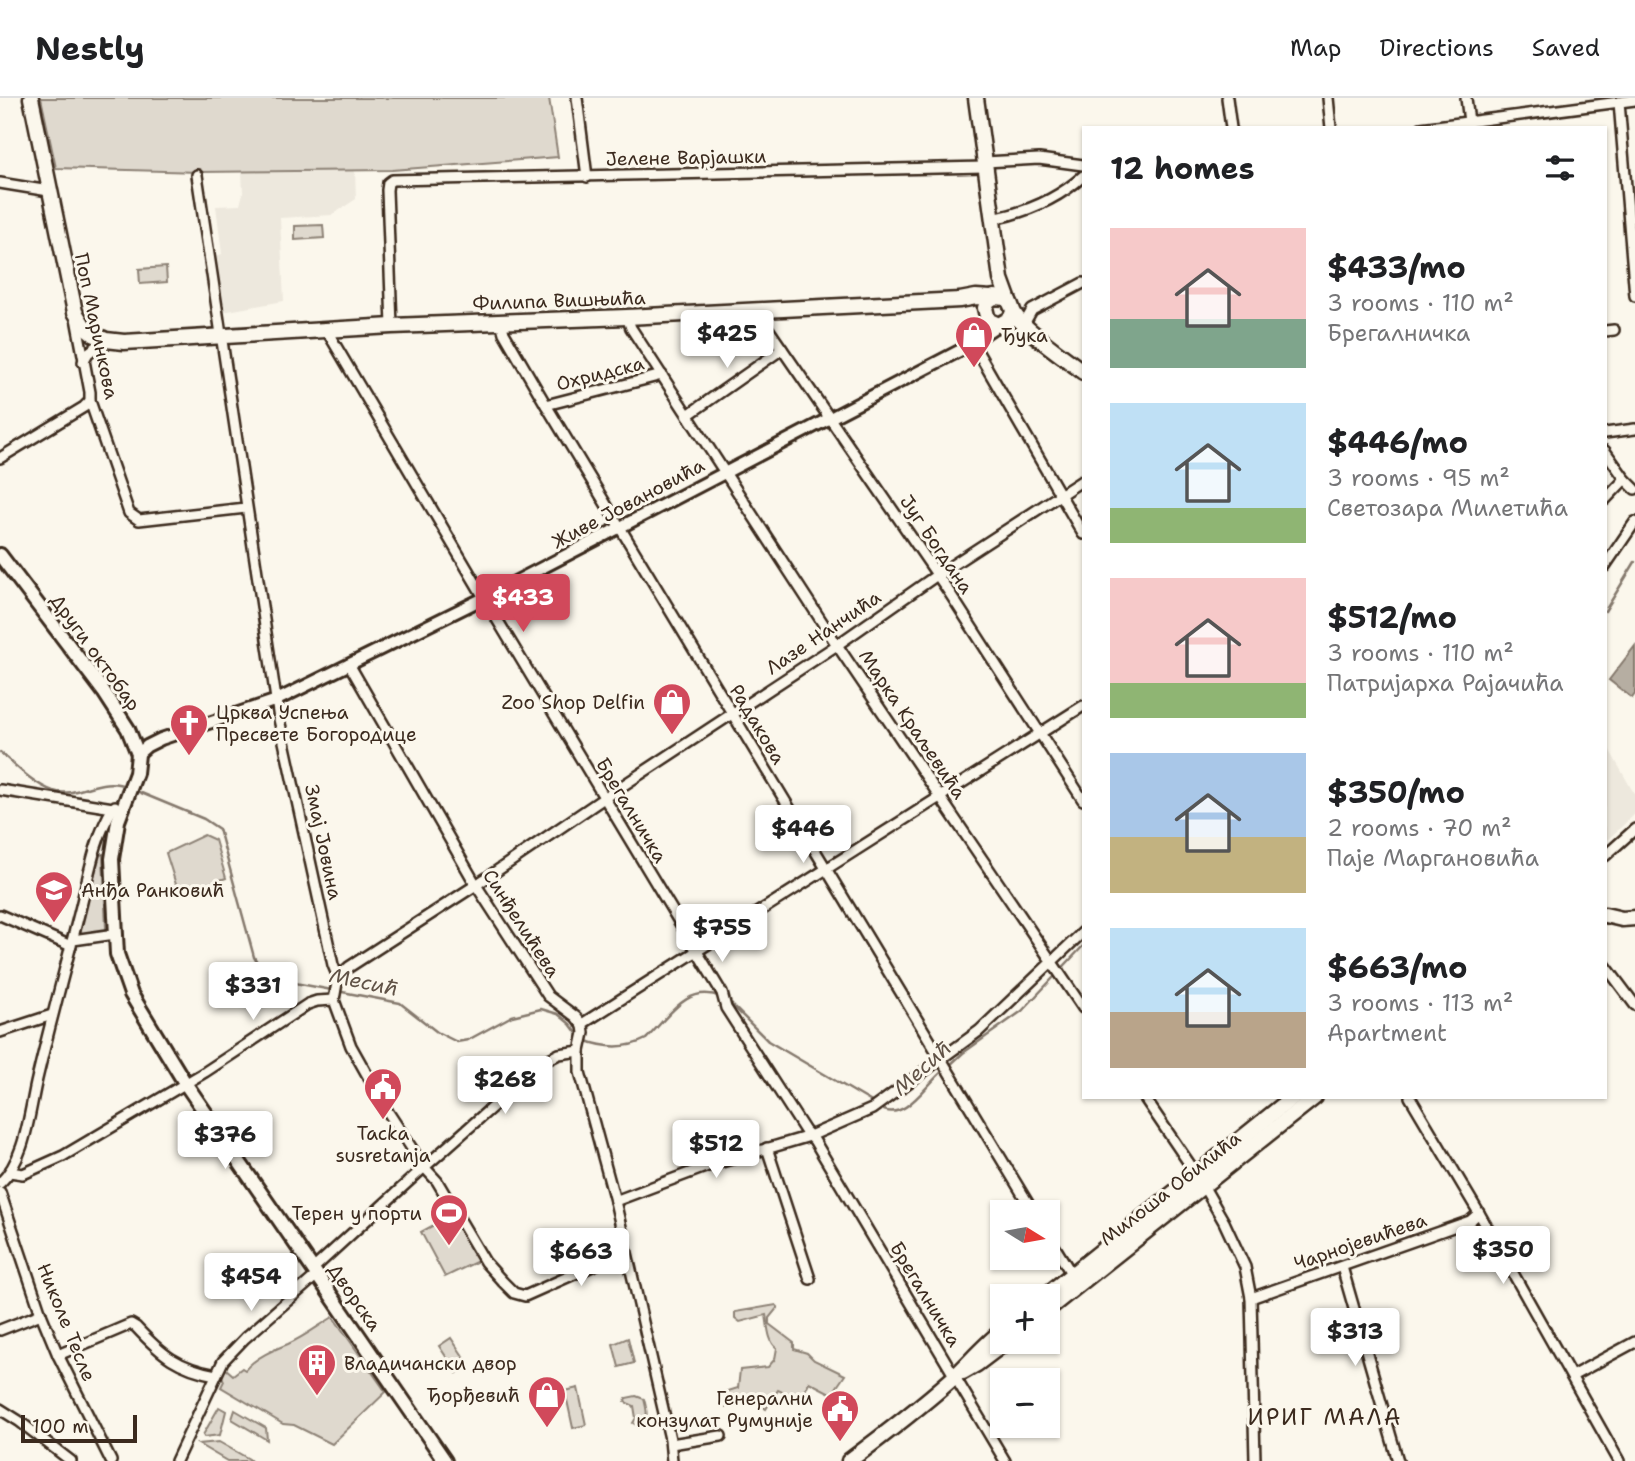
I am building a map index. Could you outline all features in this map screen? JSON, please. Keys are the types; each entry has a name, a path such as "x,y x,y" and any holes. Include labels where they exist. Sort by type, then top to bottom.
{"main road":[{"name":"Поп Маринкова","path":"31,98 75,312"},
{"path":"976,98 1001,279 1012,307 1010,319 994,321"},
{"path":"994,321 985,308 1001,279"},
{"path":"993,297 1003,296 1027,326 1082,371"},
{"name":"Филипа Вишњића","path":"106,340 124,342 392,326 627,317 993,297"},
{"path":"960,300 994,321 1027,326"},
{"path":"75,312 88,330 106,340"},
{"name":"Други октобар","path":"0,555 104,692 128,729 138,754"},
{"name":"Дворска","path":"138,754 134,781 126,796 113,842 112,866 120,966 131,994 185,1083 445,1461"},
{"path":"1607,915 1628,918"},
{"path":"1607,923 1628,918"},
{"name":"Милоша Обилића","path":"1200,1181 1290,1099"},
{"name":"Милоша Обилића","path":"1060,1296 1075,1280 1200,1181 1312,1099"},
{"name":"Милоша Обилића","path":"1060,1288 1075,1280"},
{"path":"849,1461 900,1423 955,1376 990,1341"},
{"path":"955,1376 990,1354"}],"street":[{"path":"577,98 587,177"},
{"path":"1227,98 1231,126"},
{"path":"1328,98 1331,126"},
{"path":"1466,98 1474,124"},
{"path":"1448,126 1635,100"},
{"path":"1616,101 1635,296"},
{"name":"Јелене Варјашки","path":"392,326 387,190 388,183 396,180 587,177 985,164 1039,159 1082,165"},
{"name":"Змај Јовина","path":"197,175 277,700 337,980 334,998 351,1046 388,1112 437,1181 485,1262 514,1293 525,1296 626,1251"},
{"path":"993,219 1056,197 1082,177"},
{"path":"0,183 49,191"},
{"path":"1012,307 1032,310 1082,284"},
{"name":"Југ Богдана","path":"756,310 937,575 1082,798"},
{"path":"1027,326 1032,310"},
{"name":"Поп Маринкова","path":"75,312 90,401 127,510 132,516 139,520 246,508"},
{"name":"Марка Краљевића","path":"627,317 631,328 837,645 1082,1007"},
{"name":"Живе Јовановића","path":"138,754 161,739 277,700 484,598 974,340 994,321"},
{"name":"Радакова","path":"501,322 504,333 546,405 1026,1200"},
{"name":"Брегалничка","path":"327,331 484,598 697,950 722,993 726,1008 810,1136 1005,1461"},
{"path":"83,362 88,353 106,340"},
{"path":"974,340 1082,532"},
{"path":"688,415 782,349"},
{"name":"Охридска","path":"546,405 662,376"},
{"path":"0,458 90,401"},
{"path":"1607,433 1635,429"},
{"path":"1607,454 1635,489"},
{"path":"1607,498 1625,479"},
{"name":"Лазе Нанчића","path":"337,980 349,968 1082,481"},
{"path":"1607,563 1635,522"},
{"name":"Синђелићева","path":"349,664 476,885 548,996 576,1017 583,1029"},
{"path":"672,1461 671,1444 615,1201 582,1082 579,1066 583,1029 697,950 1082,707"},
{"path":"0,790 113,808"},
{"path":"0,1183 10,1172 24,1137 52,1015 104,825 113,808 126,796"},
{"path":"1607,854 1635,830"},
{"path":"97,850 113,842"},
{"path":"0,915 71,943 116,934"},
{"path":"615,1201 683,1175 810,1136 872,1109 941,1061 1057,970 1082,933"},
{"path":"1607,968 1635,1005"},
{"path":"10,1172 23,1174 51,1162 185,1083 308,1004 334,998"},
{"path":"0,1032 52,1015"},
{"path":"176,1461 223,1361 234,1348 425,1167 543,1062 581,1048"},
{"path":"1145,1099 1200,1181 1236,1246 1245,1268 1251,1298 1255,1461"},
{"path":"1411,1099 1619,1461"},
{"path":"767,1148 810,1279"},
{"name":"Николе Тесле","path":"0,1192 41,1314 58,1355 111,1461"},
{"name":"Чарнојевићева","path":"1251,1298 1469,1222 1479,1213"},
{"path":"1060,1256 1075,1280"},
{"path":"1342,1267 1398,1461"},
{"path":"0,1330 41,1314"},
{"path":"58,1355 131,1324 170,1360 216,1375"},
{"path":"1572,1376 1635,1342"},
{"path":"0,1409 71,1461"},
{"path":"671,1444 721,1436"}],"shaded area":[{"path":"41,98 549,98 558,157 392,170 200,172 56,168"},
{"path":"355,170 356,199 332,215 280,218 284,301 223,312 217,256 222,254 216,206 240,205 243,193 242,171"},
{"path":"323,225 324,238 295,240 295,226"},
{"path":"166,267 167,282 140,284 139,269"},
{"path":"1635,646 1635,694 1632,698 1609,680"},
{"path":"1607,746 1635,795 1635,814 1607,840"},
{"path":"204,835 215,840 226,878 179,894 166,853"},
{"path":"103,854 106,929 80,935 79,930 100,855"},
{"name":"Терен у порти","path":"452,1215 478,1261 445,1277 421,1232"},
{"path":"776,1305 778,1307 769,1318 769,1324 794,1343 794,1349 807,1353 814,1360 845,1375 832,1394 809,1382 801,1400 778,1390 766,1409 755,1401 726,1407 725,1392 738,1388 740,1370 768,1367 775,1359 777,1348 770,1338 766,1315 740,1322 735,1318 735,1312"},
{"path":"333,1317 386,1392 332,1444 294,1425 283,1424 221,1387 224,1381 221,1374 225,1368 233,1375 242,1368 245,1370 259,1358 300,1338"},
{"path":"451,1338 469,1365 457,1373 439,1346"},
{"path":"628,1338 634,1363 619,1367 613,1344"},
{"path":"578,1388 586,1425 573,1428 565,1391"},
{"path":"636,1396 644,1399 647,1411 646,1418 638,1426 633,1423 636,1418 634,1406 625,1402 626,1398"},
{"path":"219,1407 226,1411 220,1435 204,1437 203,1435"},
{"path":"235,1410 266,1428 267,1440 232,1419"},
{"path":"219,1442 251,1461 227,1461 198,1444"}],"waterway":[{"name":"Месић","path":"1607,608 1635,562"},
{"name":"Месић","path":"0,752 31,779 53,791 72,792 108,783 128,787"},
{"name":"Месић","path":"134,790 204,819 219,829 254,957 263,972 274,979 400,1003 437,1032 457,1042 468,1040 512,1016 541,1009 558,1014 579,1036"},
{"name":"Месић","path":"949,1066 1022,1011 1082,947"},
{"name":"Месић","path":"584,1040 616,1046 639,1042 646,1039 670,1013 688,999 709,994 721,997"},
{"name":"Месић","path":"727,1000 768,1041 875,1104"},
{"name":"Месић","path":"880,1108 898,1111 915,1100 944,1070"}],"place":[{"name":"Ђука","path":"974,369"},
{"name":"Zoo Shop Delfin","path":"672,736"},
{"name":"Црква Успења Пресвете Богородице","path":"189,757"},
{"name":"Анђа Ранковић","path":"54,924"},
{"name":"Tacka susretanja","path":"383,1121"},
{"name":"Терен у порти","path":"449,1247"},
{"name":"Владичански двор","path":"317,1397"},
{"name":"Ђорђевић","path":"547,1429"},
{"name":"Генерални конзулат Румуније","path":"840,1443"}],"district":[{"name":"ИРИГ МАЛА","path":"1325,1417"}]}
